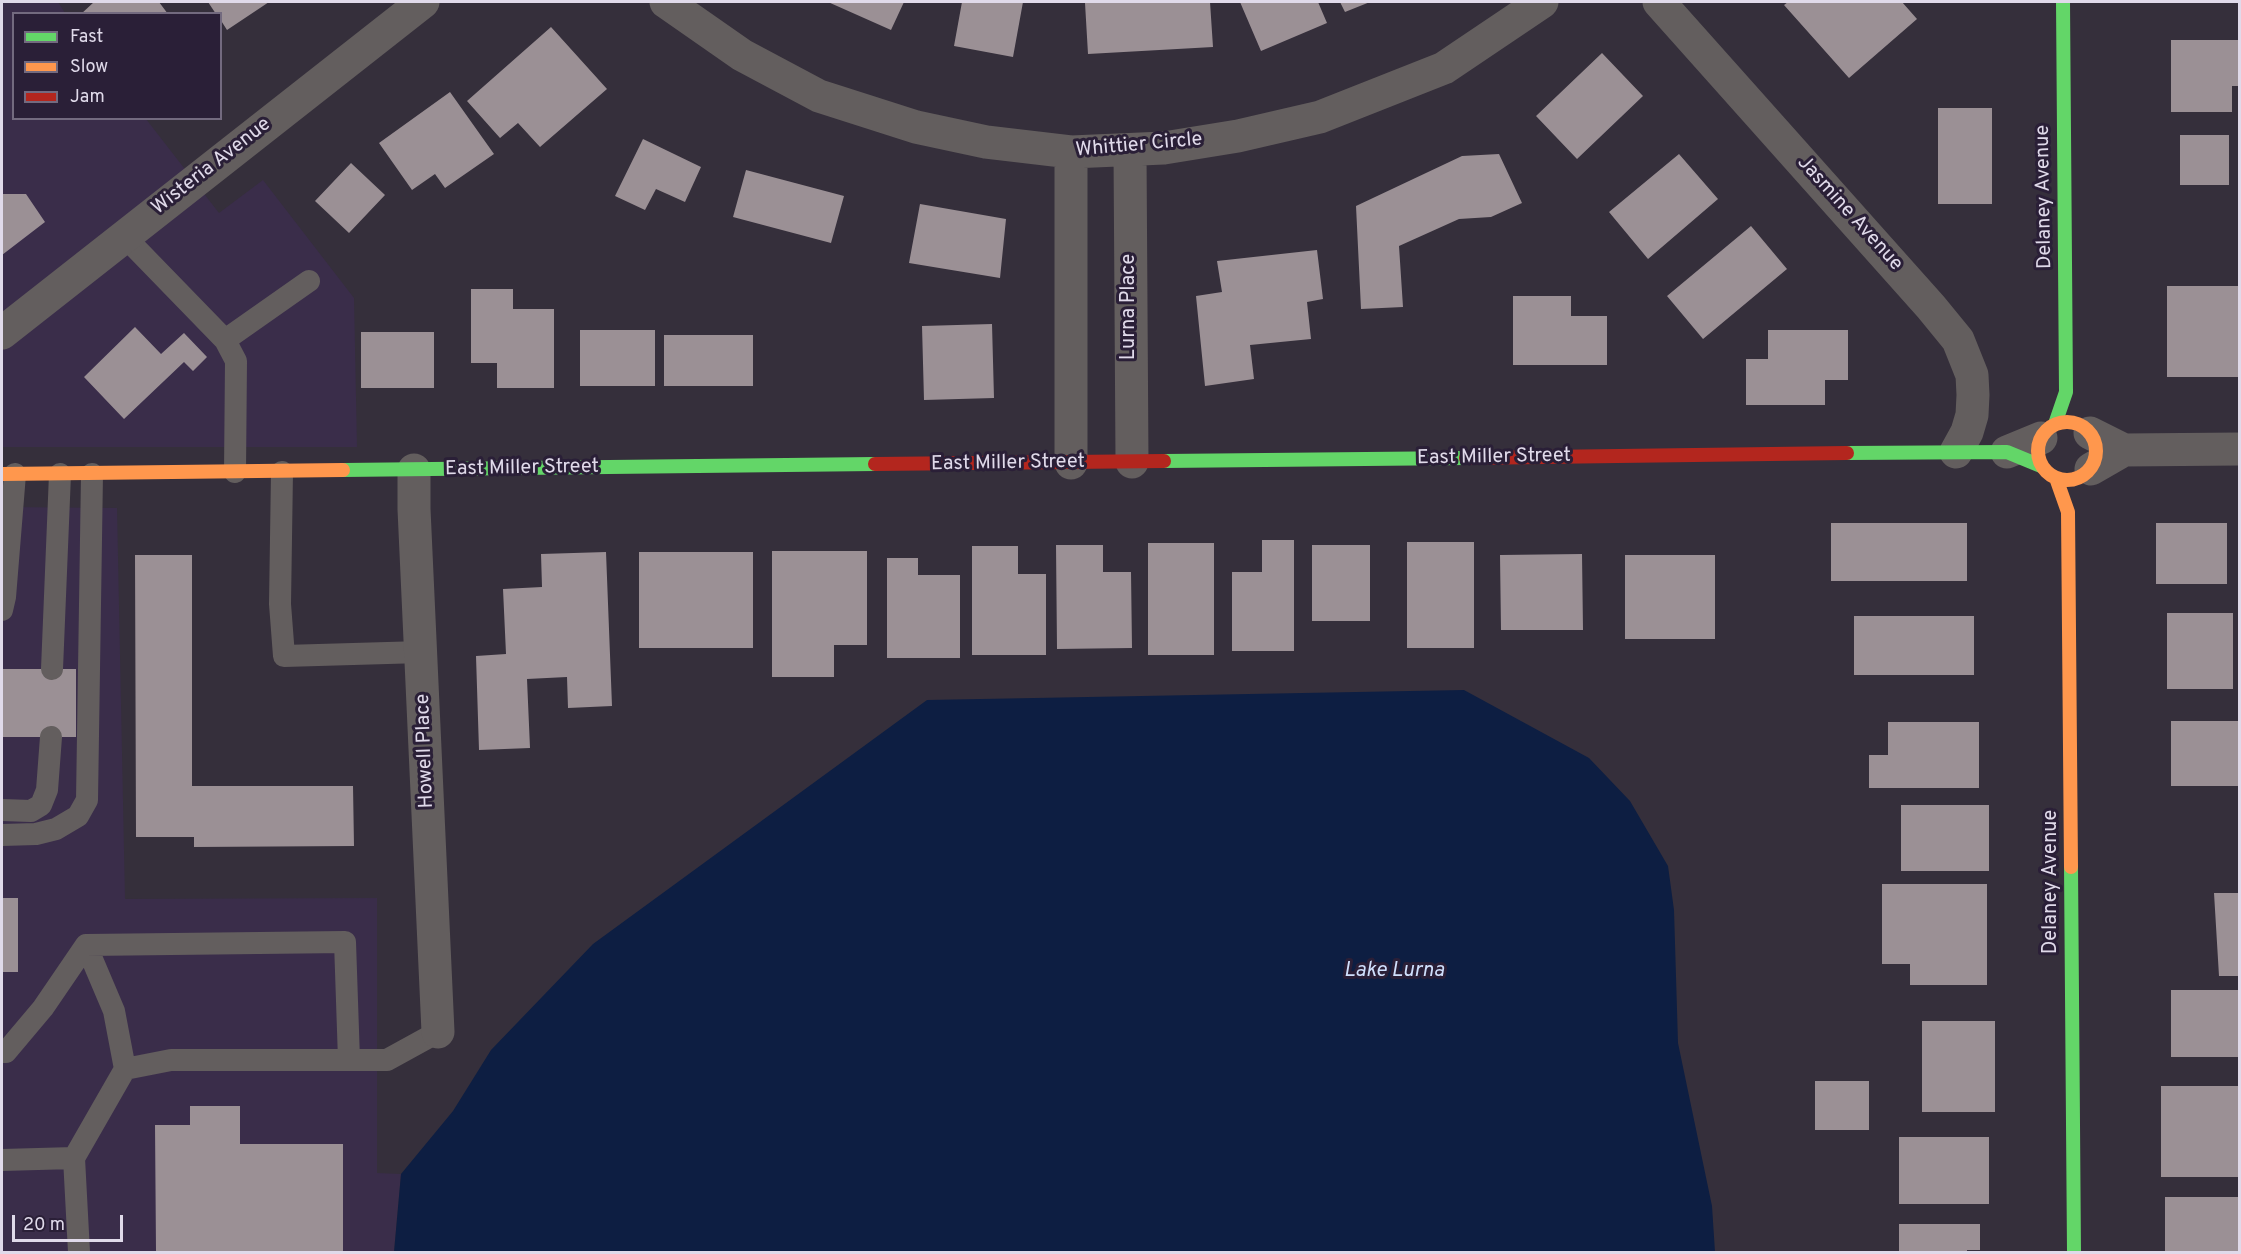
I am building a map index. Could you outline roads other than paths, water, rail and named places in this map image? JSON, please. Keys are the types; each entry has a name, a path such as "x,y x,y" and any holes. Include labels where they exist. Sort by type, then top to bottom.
{"street":[{"name":"Wisteria Avenue","path":"2,333 423,2"},
{"name":"Whittier Circle","path":"666,2 742,55 819,96 928,129 986,142 1071,152 1164,148 1238,136 1320,117 1444,68 1542,2"},
{"name":"Jasmine Avenue","path":"1659,2 1958,340 1972,375 1973,394 1972,415 1967,432 1956,452"},
{"name":"Delaney Avenue","path":"2046,442 2067,392 2062,2"},
{"name":"Lurna Place","path":"1130,151 1132,462"},
{"path":"1071,152 1071,463"},
{"name":"Delaney Avenue","path":"2067,392 2087,430"},
{"path":"2007,452 2046,442 2065,422 2087,430 2124,450 2240,449"},
{"path":"2087,430 2095,441 2097,451 2095,461 2087,473"},
{"path":"2046,442 2047,474 2065,481 2087,473 2124,450"},
{"name":"East Miller Street","path":"8,474 2007,452"},
{"name":"Howell Place","path":"414,470 438,1032"},
{"name":"Delaney Avenue","path":"2068,512 2087,473"},
{"name":"Delaney Avenue","path":"2056,478 2068,512 2074,1252"}],"lane":[{"path":"124,236 225,340 236,361 235,472"},
{"path":"225,340 309,281"},
{"path":"282,472 280,604 284,656 422,652"},
{"path":"2,610 6,586 8,474"},
{"path":"52,669 60,474"},
{"path":"2,836 36,834 56,829 78,816 87,800 92,474"},
{"path":"2,810 31,811 41,805 47,790 51,737"},
{"path":"86,945 345,942 349,1060"},
{"path":"2,1052 6,1052 43,1008 86,945"},
{"path":"79,1252 74,1158 125,1069 114,1011 86,945"},
{"path":"125,1069 171,1060 387,1060 438,1032"},
{"path":"2,1160 74,1158"}],"water":[{"name":"Lake Lurna","path":"1464,690 1589,758 1630,801 1668,866 1674,910 1678,1043 1712,1206 1715,1252 394,1252 401,1174 453,1111 491,1050 593,944 927,700"}]}
